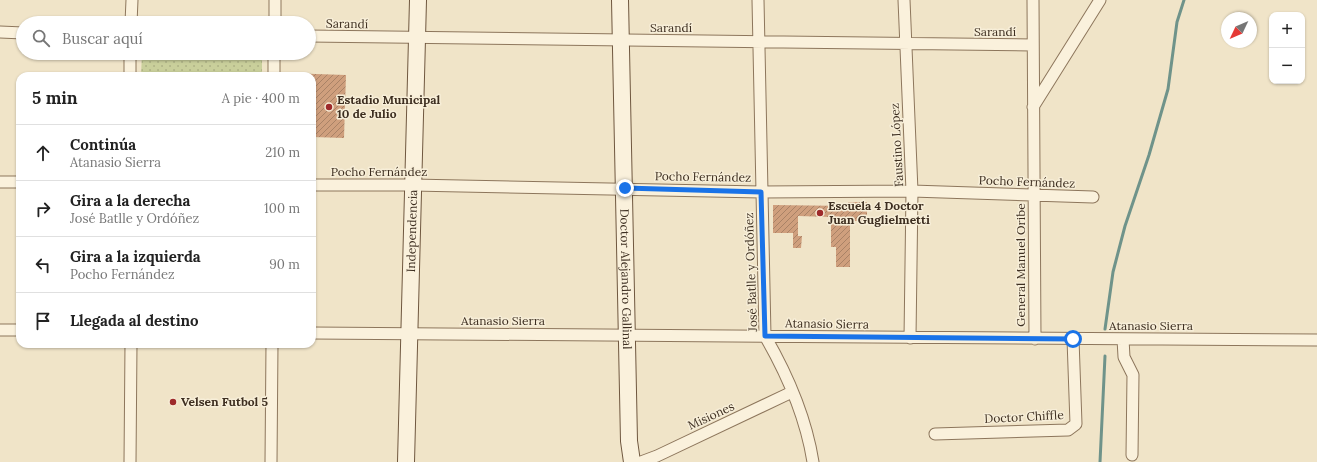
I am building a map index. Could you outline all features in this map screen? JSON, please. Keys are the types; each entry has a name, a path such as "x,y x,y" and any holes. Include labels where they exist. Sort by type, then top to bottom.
{"street":[{"path":"131,16 132,0"},
{"path":"275,0 275,16"},
{"name":"Independencia","path":"406,462 418,0"},
{"name":"Doctor Alejandro Gallinal","path":"620,0 629,441 632,462"},
{"name":"José Batlle y Ordóñez","path":"758,0 765,336 792,392 807,432 813,462"},
{"name":"Faustino López","path":"904,0 912,191 910,338"},
{"name":"General Manuel Oribe","path":"1033,0 1034,339"},
{"path":"1033,107 1100,0"},
{"path":"0,32 16,33"},
{"name":"Sarandí","path":"316,36 1032,45"},
{"path":"130,60 130,72"},
{"path":"274,60 274,72"},
{"path":"0,182 16,182"},
{"name":"Pocho Fernández","path":"316,186 412,185 625,188 761,192 912,191 1093,197"},
{"path":"0,330 16,330"},
{"name":"Atanasio Sierra","path":"316,333 1317,340"},
{"name":"Doctor Chiffle","path":"935,434 1068,430 1076,424 1073,339"},
{"path":"1123,339 1124,357 1133,375 1132,455"},
{"path":"130,462 131,348"},
{"path":"271,462 272,348"},
{"name":"Misiones","path":"641,462 792,392"}],"green space":[{"path":"142,60 262,60 262,72 141,72"}],"building":[{"name":"Estadio Municipal 10 de Julio","path":"316,74 346,75 344,138 316,137"},
{"path":"848,202 867,202 867,221 850,221 850,267 836,267 836,247 831,247 831,217 798,216 798,236 802,236 801,248 793,248 793,233 773,233 773,205 848,206"}],"waterway":[{"path":"1105,329 1113,272 1125,226 1149,155 1168,89 1177,22 1184,0"},
{"path":"1100,462 1105,356"}],"place":[{"name":"Estadio Municipal 10 de Julio","path":"329,107"},
{"name":"Escuela 4 Doctor Juan Guglielmetti","path":"820,213"},
{"name":"Velsen Futbol 5","path":"173,402"}],"route":[{"path":"625,188 761,192 765,336 1073,339"}]}
